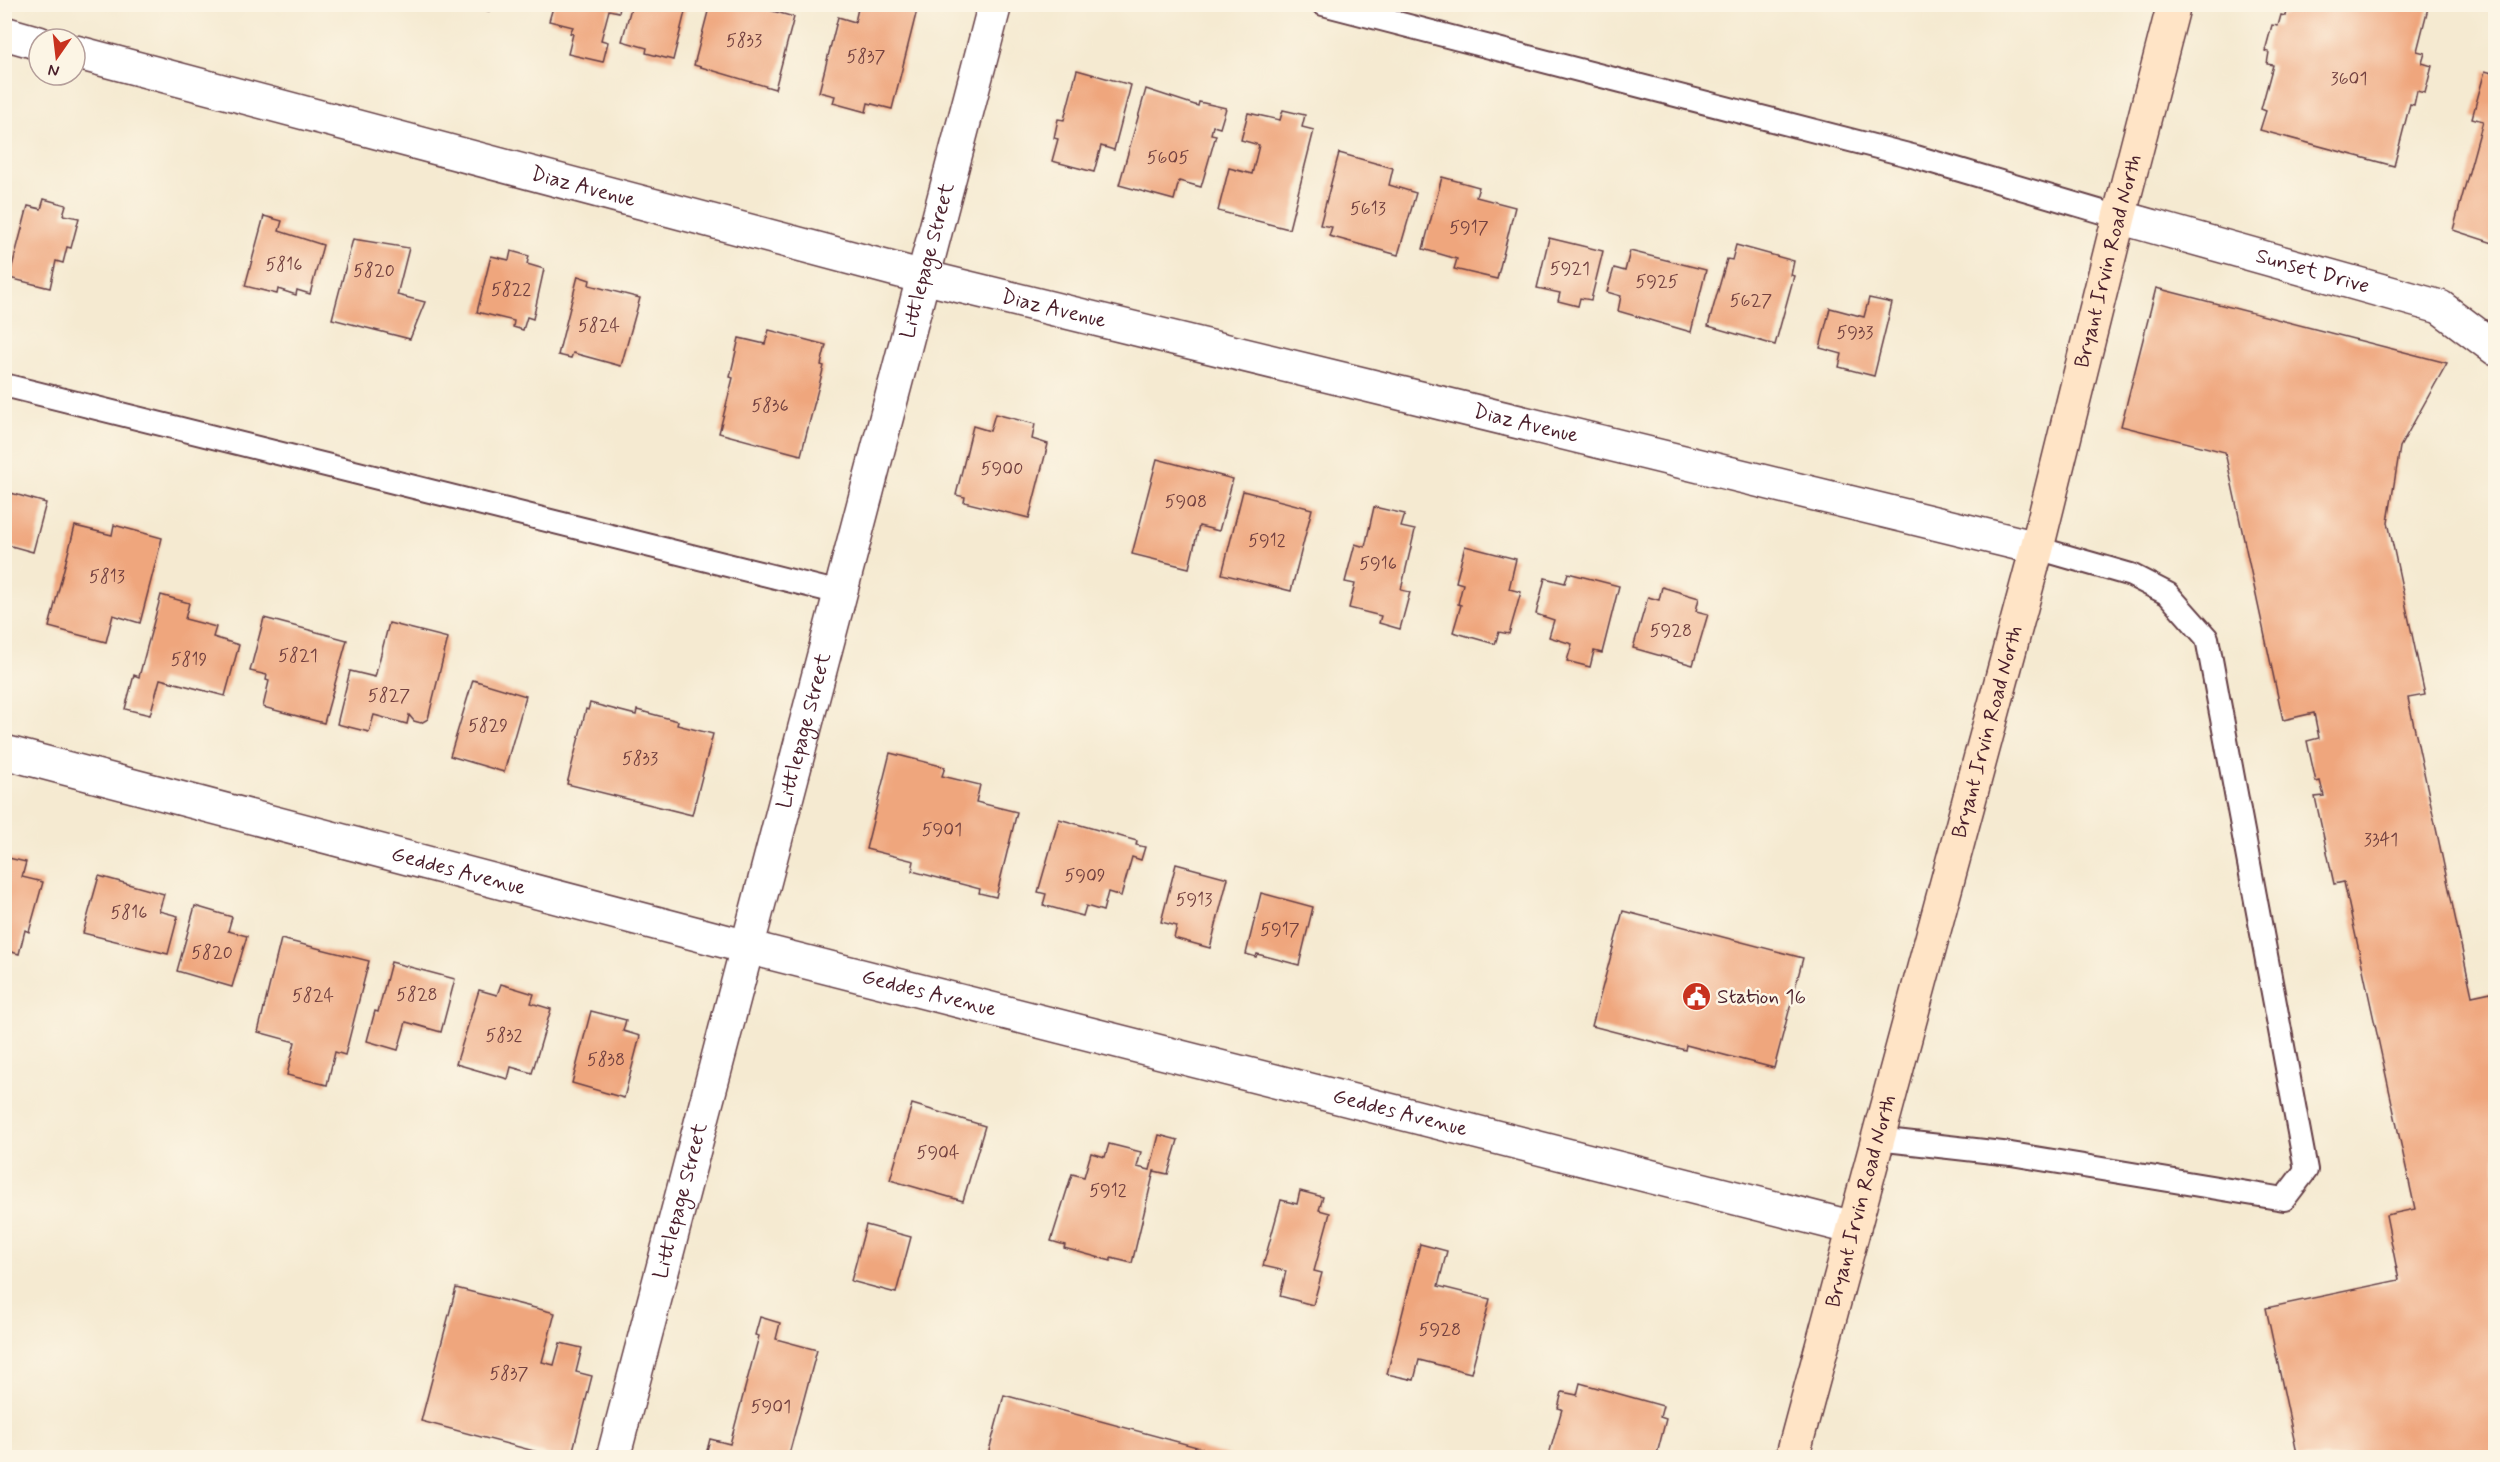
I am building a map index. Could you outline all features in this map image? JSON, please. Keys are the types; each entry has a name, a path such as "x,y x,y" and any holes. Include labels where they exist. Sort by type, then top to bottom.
{"main road":[{"name":"Bryant Irvin Road North","path":"1792,1458 2037,548 2174,4"}],"street":[{"name":"Littlepage Street","path":"613,1458 995,4"},
{"path":"4,33 27,40"},
{"name":"Diaz Avenue","path":"87,55 923,277 2037,548"},
{"name":"Sunset Drive","path":"2119,217 2440,307 2496,349"},
{"name":"Geddes Avenue","path":"4,752 747,946 1854,1228"}],"lane":[{"path":"1323,4 1916,157 2119,217"},
{"path":"4,385 840,593"},
{"path":"1877,1140 2011,1154 2284,1199 2306,1170 2207,638 2168,594 2132,575 2037,548"}],"building":[{"path":"554,4 621,4 619,12 609,10 601,40 608,42 603,62 568,54 573,34 570,33 573,27 549,21"},
{"path":"632,4 687,4 673,60 646,53 647,48 622,41"},
{"path":"710,4 764,4 762,8 794,17 775,89 694,65"},
{"path":"859,4 918,6 892,109 868,103 866,112 833,103 835,96 819,92 838,17 855,22"},
{"path":"2288,4 2429,4 2417,51 2425,53 2422,63 2432,66 2425,93 2417,91 2414,105 2410,104 2394,166 2260,130 2266,111 2261,109 2273,65 2267,64 2269,52 2265,51 2272,25 2278,26 2281,15 2285,16"},
{"path":"465,5 491,5 489,11"},
{"path":"1077,70 1131,85 1114,150 1101,146 1094,172 1052,161 1058,139 1054,138 1058,119 1064,120"},
{"path":"2485,71 2496,74 2496,244 2453,230 2483,121 2472,118"},
{"path":"1146,89 1198,106 1199,102 1226,108 1220,128 1213,126 1211,134 1216,135 1201,187 1179,181 1174,200 1119,185"},
{"path":"1283,110 1305,115 1302,127 1314,130 1289,229 1218,211 1229,168 1252,174 1259,145 1241,140 1248,113 1280,120"},
{"path":"1339,153 1393,168 1389,185 1416,193 1398,255 1329,236 1332,227 1320,225"},
{"path":"1442,177 1479,187 1476,197 1515,207 1497,279 1454,269 1457,259 1423,249"},
{"path":"44,199 66,205 63,215 79,218 71,248 67,247 63,263 56,261 50,288 9,278 28,206 41,209"},
{"path":"264,216 282,221 279,231 323,245 310,294 297,290 296,295 278,289 277,294 245,286"},
{"path":"1549,238 1603,251 1591,300 1580,298 1578,306 1558,301 1560,293 1537,288"},
{"path":"353,239 409,248 397,295 425,302 410,339 332,319"},
{"path":"1736,245 1794,261 1791,275 1794,276 1775,345 1708,326 1727,259 1732,260"},
{"path":"511,251 529,256 527,264 544,269 533,319 527,317 523,330 513,327 514,321 477,312 491,256 509,260"},
{"path":"1630,251 1706,270 1691,332 1618,311 1621,296 1607,292 1614,268 1625,271"},
{"path":"578,276 590,280 589,285 640,298 621,366 573,353 571,358 558,355"},
{"path":"2156,288 2447,363 2400,447 2388,522 2425,695 2408,698 2472,996 2491,992 2496,1013 2496,1458 2298,1458 2266,1308 2399,1280 2386,1215 2415,1209 2344,882 2334,884 2315,797 2324,796 2320,781 2316,782 2307,741 2319,738 2314,713 2283,720 2225,452 2121,426"},
{"path":"1869,298 1892,303 1874,376 1839,367 1842,354 1820,348 1830,308 1864,317"},
{"path":"769,330 826,345 821,365 824,366 801,455 719,433 733,378 730,377 739,338 765,344"},
{"path":"995,414 1035,424 1032,439 1048,444 1029,518 964,502 965,497 956,495 973,426 990,431"},
{"path":"1157,459 1233,479 1219,531 1199,526 1189,568 1132,554"},
{"path":"4,491 46,503 33,552 4,544 7,530 4,530"},
{"path":"1243,491 1312,509 1291,591 1222,574"},
{"path":"1374,507 1405,514 1401,527 1415,530 1401,590 1410,592 1400,629 1379,623 1381,616 1349,608 1355,584 1345,582 1355,544 1365,547"},
{"path":"114,525 162,538 140,623 113,615 106,642 49,627 75,526 112,535"},
{"path":"1465,546 1516,559 1509,589 1521,592 1509,634 1499,632 1495,644 1453,632 1461,605 1458,604 1463,584 1456,582"},
{"path":"1568,573 1619,586 1602,653 1594,651 1590,667 1567,661 1572,644 1549,637 1554,620 1536,614 1545,578 1565,583"},
{"path":"1662,587 1699,598 1696,611 1708,614 1693,665 1633,648 1648,597 1659,600"},
{"path":"161,595 189,603 185,619 216,627 213,637 239,645 225,696 160,679 150,715 125,709 134,675 139,677"},
{"path":"264,618 347,640 324,723 263,707 269,681 266,680 267,675 250,671"},
{"path":"389,623 448,638 428,719 421,723 414,721 409,715 407,724 374,715 369,732 337,724 350,671 375,677"},
{"path":"473,680 526,696 504,772 450,756"},
{"path":"590,703 636,715 637,710 678,721 677,725 713,734 692,815 567,784 586,709 588,710"},
{"path":"890,753 945,767 942,776 980,785 976,802 1017,812 996,897 979,893 980,889 912,871 914,861 866,849"},
{"path":"1059,819 1137,841 1136,845 1145,847 1141,860 1132,857 1121,896 1108,892 1103,911 1086,906 1083,916 1043,905 1046,894 1038,892"},
{"path":"4,857 26,862 22,877 43,882 29,932 25,930 19,954 4,950"},
{"path":"1176,864 1228,878 1210,948 1174,938 1177,926 1161,922"},
{"path":"99,876 164,894 159,911 178,916 168,954 83,933"},
{"path":"1261,893 1313,907 1299,965 1257,954 1256,957 1246,954"},
{"path":"195,906 232,917 228,931 247,936 232,987 177,971"},
{"name":"Station 16","path":"1623,911 1803,958 1774,1068 1686,1045 1685,1050 1592,1026"},
{"path":"281,939 369,961 345,1055 335,1052 327,1085 287,1075 295,1042 258,1032"},
{"path":"391,962 455,979 441,1032 406,1022 398,1050 367,1041 375,1011 378,1012"},
{"path":"501,984 534,994 531,1003 551,1009 532,1073 511,1067 508,1079 456,1064 479,990 497,995"},
{"path":"591,1011 626,1020 623,1031 640,1036 624,1098 572,1083"},
{"path":"912,1104 985,1126 963,1201 890,1180"},
{"path":"1159,1135 1178,1140 1168,1174 1154,1171 1132,1263 1111,1258 1111,1261 1064,1248 1065,1245 1051,1241 1072,1174 1084,1177 1091,1153 1105,1157 1109,1144 1141,1152 1137,1167 1150,1170"},
{"path":"1300,1191 1323,1197 1319,1210 1330,1213 1314,1271 1322,1273 1313,1305 1280,1296 1286,1271 1263,1266 1281,1200 1297,1204"},
{"path":"866,1225 911,1237 896,1293 851,1281"},
{"path":"1420,1244 1447,1251 1438,1286 1490,1299 1471,1373 1419,1360 1414,1380 1387,1374"},
{"path":"456,1288 555,1313 542,1362 554,1365 560,1343 582,1348 576,1372 592,1376 571,1458 560,1458 421,1421"},
{"path":"760,1317 780,1323 776,1339 817,1350 788,1458 705,1458 710,1439 730,1444 759,1336 755,1335"},
{"path":"1580,1383 1663,1406 1660,1417 1666,1419 1656,1458 1548,1458 1562,1409 1558,1408 1562,1392 1577,1395"},
{"path":"1004,1395 1234,1457 1234,1458 987,1458"}],"place":[{"name":"Station 16","path":"1696,997"}]}
